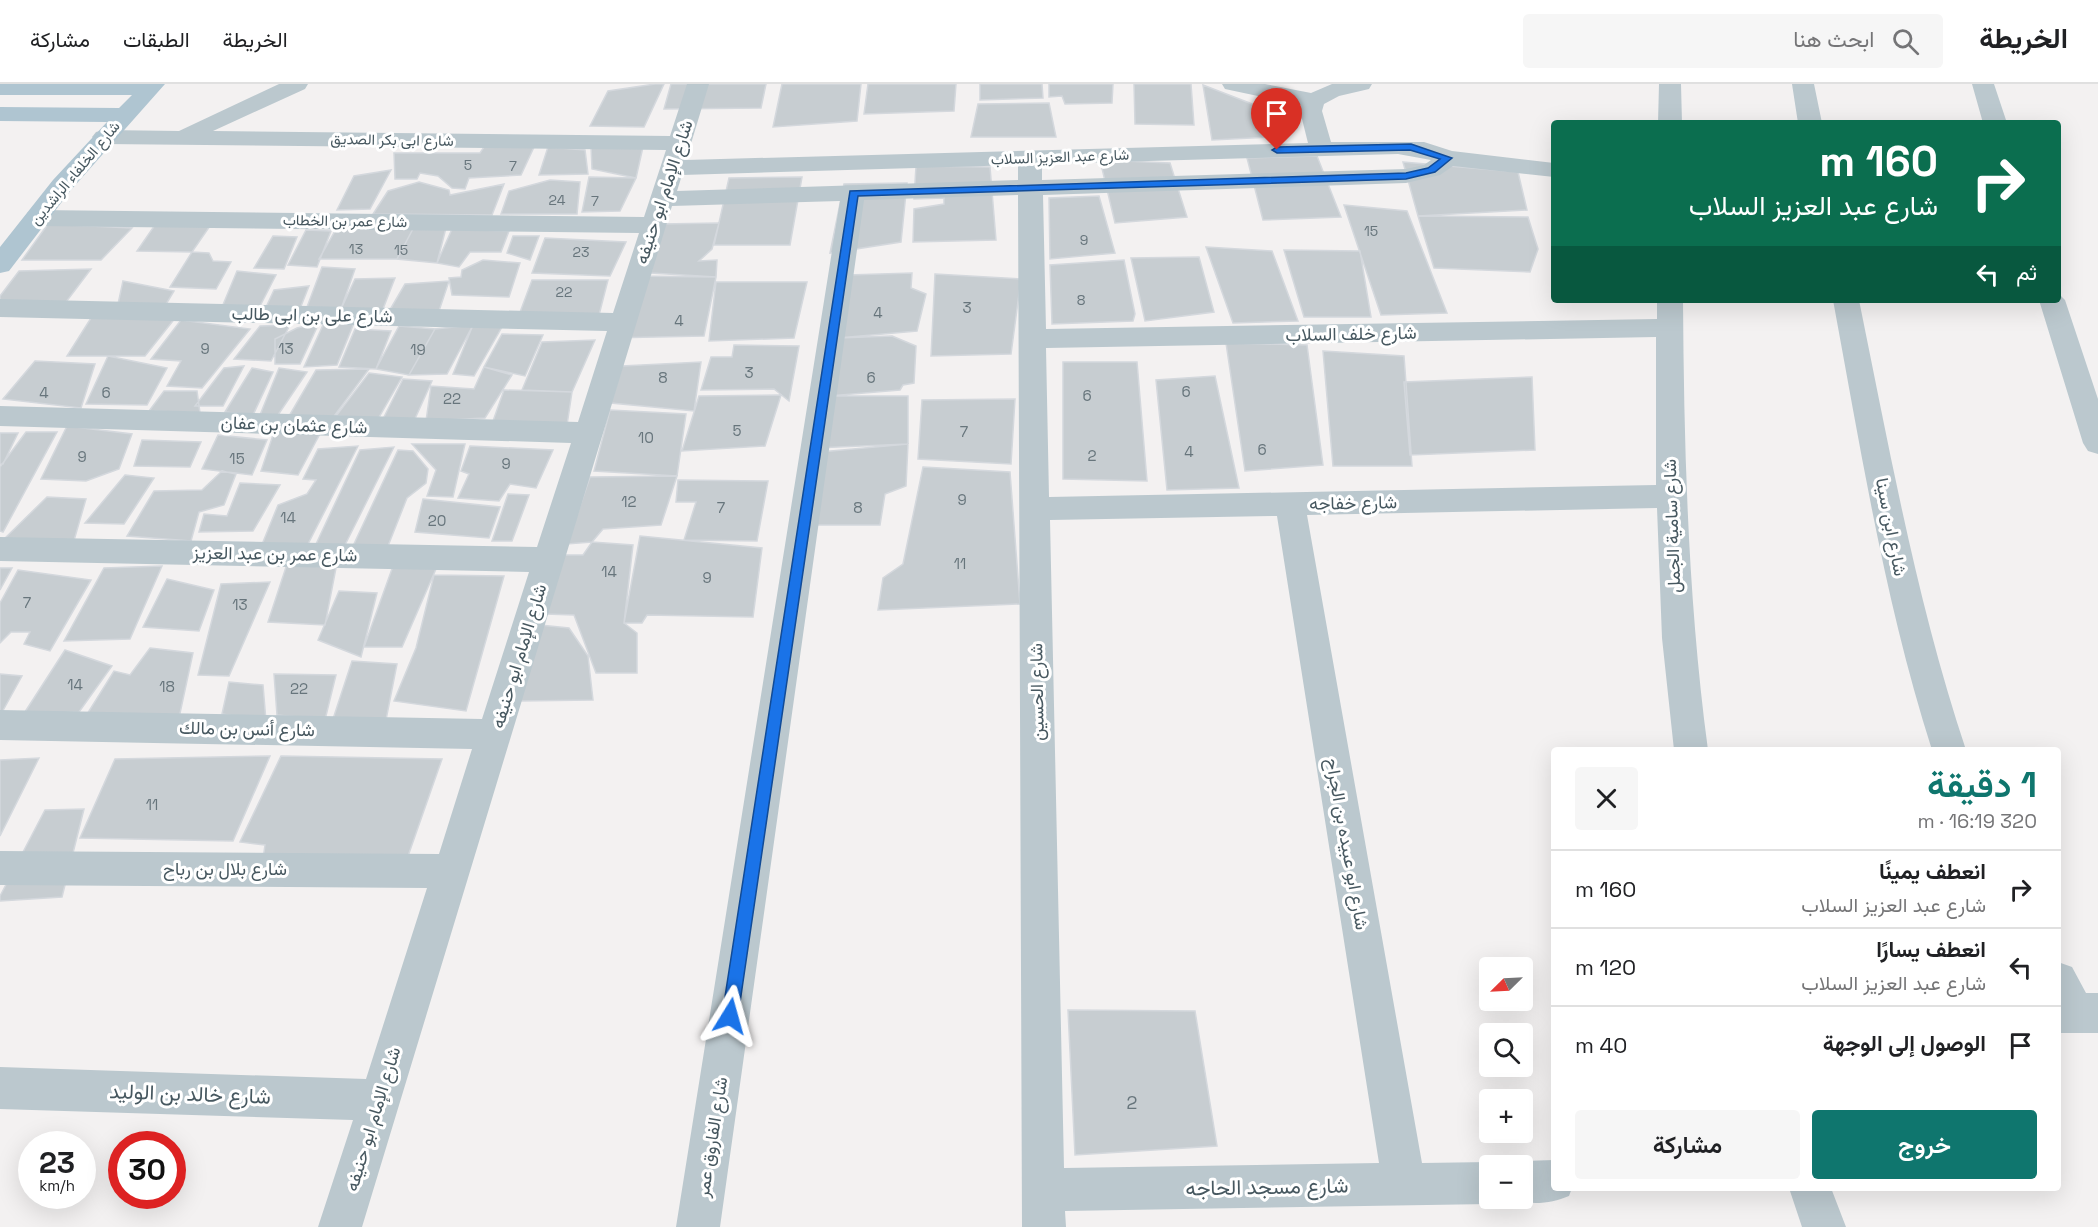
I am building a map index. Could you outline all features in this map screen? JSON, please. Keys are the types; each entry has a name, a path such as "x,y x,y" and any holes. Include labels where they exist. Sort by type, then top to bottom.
{"main road":[{"path":"0,88 152,86"},
{"name":"شارع الخلفاء الراشدين","path":"0,265 104,137 152,86"},
{"path":"0,114 124,115"}],"street":[{"path":"259,101 275,84"},
{"path":"181,138 297,84"},
{"name":"شارع الإمام ابو حنيفه","path":"340,1227 698,84"},
{"path":"1233,84 1314,101 1350,85"},
{"path":"1670,84 1670,120"},
{"path":"1803,84 1809,120"},
{"path":"1983,84 1994,120"},
{"path":"1314,101 1311,111 1322,149"},
{"name":"شارع ابى بكر الصديق","path":"104,137 675,156"},
{"name":"شارع عبد العزيز السلاب","path":"657,212 1030,173 1322,149 1411,147 1448,158 1551,170"},
{"name":"شارع عبد العزيز السلاب","path":"675,156 1030,173 1406,176 1432,170 1448,158"},
{"name":"شارع الحسين","path":"1030,173 1044,1209"},
{"name":"شارع الفاروق عمر","path":"698,1227 853,193"},
{"name":"شارع عمر بن الخطاب","path":"37,218 657,212"},
{"name":"شارع ابن سينا","path":"1847,303 1908,606 1928,692 1948,747"},
{"path":"2053,303 2098,443"},
{"name":"شارع على بن ابى طالب","path":"0,308 623,322"},
{"name":"شارع خلف السلاب","path":"1033,339 1670,314"},
{"name":"شارع سامية الجمل","path":"1670,314 1673,585 1678,653 1691,747"},
{"name":"شارع عثمان بن عفان","path":"0,416 589,433"},
{"name":"شارع خفاجه","path":"1035,509 1672,496"},
{"name":"شارع ابو عبيده بن الجراح","path":"1290,504 1404,1184"},
{"name":"شارع عمر بن عبد العزيز","path":"0,549 549,560"},
{"name":"شارع أنس بن مالك","path":"0,725 494,734"},
{"name":"شارع بلال بن رباح","path":"0,868 451,871"},
{"name":"شارع خالد بن الوليد","path":"0,1088 379,1100"},
{"path":"1533,1182 1551,1182"},
{"name":"شارع مسجد الحاجه","path":"1044,1209 1404,1184 1479,1183"},
{"path":"1811,1191 1824,1227"}],"building":[{"path":"664,84 644,127 590,126 608,91"},
{"path":"671,84 766,84 761,108 664,109"},
{"path":"782,84 861,84 857,121 773,127"},
{"path":"868,84 956,84 954,111 864,114"},
{"path":"980,84 1042,84 1043,98 980,100"},
{"path":"1049,84 1113,84 1112,103 1065,104 1062,96 1049,97"},
{"path":"1134,84 1191,84 1194,125 1135,124"},
{"path":"1203,85 1273,112 1272,137 1212,140"},
{"path":"1049,103 1056,137 971,137 978,104"},
{"path":"486,144 535,145 521,175 469,178 465,189 452,188 438,176 420,173 417,179 395,179 394,153 480,153"},
{"path":"591,146 643,147 636,178 592,169"},
{"path":"548,147 585,150 588,174 539,175"},
{"path":"1317,156 1341,217 1263,220 1247,158"},
{"path":"1100,160 1170,163 1187,217 1115,223"},
{"path":"1403,162 1518,172 1527,210 1418,216"},
{"path":"916,166 990,167 996,240 913,242 914,209 944,204 944,198 914,199"},
{"path":"391,170 370,209 337,210 354,176"},
{"path":"589,177 636,178 620,211 582,212"},
{"path":"802,177 790,245 714,245 729,178"},
{"path":"550,180 580,182 577,214 501,214 509,191"},
{"path":"419,182 449,190 450,195 504,184 492,215 373,214 388,191"},
{"path":"907,183 901,242 830,253 844,184"},
{"path":"1099,196 1115,253 1050,259 1049,198"},
{"path":"1344,205 1407,211 1447,313 1381,315"},
{"path":"1418,216 1528,217 1538,249 1530,272 1434,268"},
{"path":"157,222 210,226 192,252 137,251"},
{"path":"719,223 712,249 699,261 717,260 716,277 651,273 661,224"},
{"path":"48,224 132,228 101,260 22,260"},
{"path":"339,224 414,227 397,259 319,259"},
{"path":"414,227 446,228 437,263 397,259"},
{"path":"452,229 509,231 501,252 470,252 459,267 437,263"},
{"path":"306,230 331,231 317,267 288,265"},
{"path":"273,236 297,237 284,269 254,268"},
{"path":"513,236 539,236 530,260 507,253"},
{"path":"545,238 626,242 610,276 532,273"},
{"path":"1206,247 1272,251 1298,321 1233,323"},
{"path":"1284,250 1360,251 1371,317 1304,317"},
{"path":"192,252 209,253 213,261 231,262 216,289 170,287"},
{"path":"1199,257 1214,312 1145,321 1131,258"},
{"path":"483,260 520,263 509,297 452,295 449,278 461,277 462,270"},
{"path":"1124,260 1135,314 1133,321 1052,324 1050,265"},
{"path":"322,267 355,269 341,309 307,307"},
{"path":"91,269 63,306 0,305 0,296 19,271"},
{"path":"237,271 276,275 258,310 222,307"},
{"path":"912,273 911,288 926,294 917,331 838,338 848,275"},
{"path":"935,274 1021,279 1011,354 931,356"},
{"path":"628,276 716,277 704,336 608,338"},
{"path":"395,278 383,309 341,309 355,279"},
{"path":"532,280 608,280 598,319 519,315"},
{"path":"123,281 174,291 165,306 118,304"},
{"path":"449,281 438,314 388,313 405,284"},
{"path":"716,282 807,282 794,338 709,341"},
{"path":"309,286 296,319 261,318 274,290"},
{"path":"176,317 145,356 67,356 91,318"},
{"path":"181,320 250,329 202,388 167,386 181,361 151,359"},
{"path":"319,323 300,364 275,364 275,339 297,328"},
{"path":"354,323 337,365 304,367 323,325"},
{"path":"290,325 271,361 234,359 260,326"},
{"path":"473,325 502,327 474,376 453,374"},
{"path":"473,325 447,374 409,375 435,329"},
{"path":"399,326 435,329 409,375 376,369"},
{"path":"355,329 391,331 376,369 339,367"},
{"path":"502,334 543,335 525,376 484,367"},
{"path":"892,336 916,346 914,383 903,385 900,390 829,396 838,338"},
{"path":"595,340 572,392 522,390 542,342"},
{"path":"1226,343 1307,345 1323,465 1245,471"},
{"path":"734,345 799,346 789,401 774,389 701,390 711,357 732,357"},
{"path":"1323,351 1404,356 1412,466 1333,466"},
{"path":"108,356 167,368 147,405 86,404"},
{"path":"35,361 95,364 81,408 3,399"},
{"path":"701,362 694,411 611,403 622,366"},
{"path":"1063,362 1137,362 1147,481 1063,479"},
{"path":"244,366 223,406 195,406 224,368"},
{"path":"484,367 512,375 485,418 426,421 431,386 474,389"},
{"path":"252,368 273,372 253,415 225,412"},
{"path":"279,368 307,372 278,415 260,415"},
{"path":"369,369 332,419 289,416 316,370"},
{"path":"369,373 402,377 378,419 336,416"},
{"path":"1215,376 1239,488 1167,490 1156,380"},
{"path":"1532,377 1535,450 1410,455 1404,382"},
{"path":"403,379 432,381 414,421 382,421"},
{"path":"504,390 572,392 567,425 493,421"},
{"path":"164,391 197,391 200,413 149,411"},
{"path":"781,395 765,446 682,451 699,396"},
{"path":"829,396 908,396 908,444 815,448"},
{"path":"1015,399 1011,464 918,459 922,400"},
{"path":"610,410 686,414 677,476 594,471"},
{"path":"67,426 132,434 119,469 86,481 41,479"},
{"path":"275,429 322,430 298,475 261,471"},
{"path":"26,432 57,432 3,532 0,531 0,467"},
{"path":"0,433 18,433 3,464 0,464"},
{"path":"218,435 267,440 252,475 202,469"},
{"path":"142,440 201,442 190,467 134,466"},
{"path":"412,444 465,444 453,497 427,496 436,470"},
{"path":"908,444 906,486 885,494 880,525 804,525 809,453"},
{"path":"358,446 307,546 261,547 278,505 307,494 316,480 303,479 318,449"},
{"path":"470,446 553,450 536,488 510,484 499,501 458,498 469,474 461,471"},
{"path":"394,447 344,547 316,544 360,450"},
{"path":"398,450 413,451 428,469 426,483 407,498 388,546 353,546"},
{"path":"923,467 1010,472 1020,604 878,610 883,578 903,564"},
{"path":"222,471 236,474 224,505 199,512 191,541 127,536 154,491 202,490"},
{"path":"125,475 154,478 124,524 85,523"},
{"path":"677,476 661,525 603,529 592,542 567,544 590,477"},
{"path":"678,480 768,481 757,541 684,540 696,502 676,502"},
{"path":"240,483 280,485 253,531 199,532 204,514 227,516"},
{"path":"508,494 529,495 512,541 492,541"},
{"path":"47,497 86,499 73,544 2,541"},
{"path":"423,499 500,507 489,538 415,532"},
{"path":"640,536 762,548 753,617 647,615 642,623 624,623"},
{"path":"592,542 633,545 624,623 637,633 637,673 596,673 574,615 546,614 559,555 583,555"},
{"path":"287,564 336,568 325,625 268,622"},
{"path":"162,566 130,639 64,641 104,568"},
{"path":"393,566 436,569 402,647 364,647"},
{"path":"0,568 12,568 0,590"},
{"path":"18,570 91,580 50,651 24,644 30,632 11,632 0,643 0,603"},
{"path":"434,575 504,576 466,711 394,701 416,648"},
{"path":"167,579 214,590 199,631 143,627"},
{"path":"270,582 229,676 198,675 221,584"},
{"path":"339,591 377,593 361,657 318,640"},
{"path":"540,625 569,628 588,656 593,700 520,701"},
{"path":"150,648 193,653 179,718 84,719 114,671 130,675"},
{"path":"65,650 112,666 79,712 23,715"},
{"path":"352,661 397,664 386,720 333,719"},
{"path":"0,674 22,676 0,716"},
{"path":"274,674 336,675 325,720 277,715"},
{"path":"229,682 263,685 266,721 222,714"},
{"path":"270,756 233,841 80,838 115,759"},
{"path":"281,756 442,759 407,859 263,859 265,845 240,842"},
{"path":"39,758 0,836 0,760"},
{"path":"84,809 62,897 0,901 0,896 45,810"},
{"path":"1068,1010 1195,1011 1217,1146 1075,1155"}],"route":[{"path":"730,1016 853,193 1406,176 1432,170 1448,158 1411,147 1277,150"}]}
